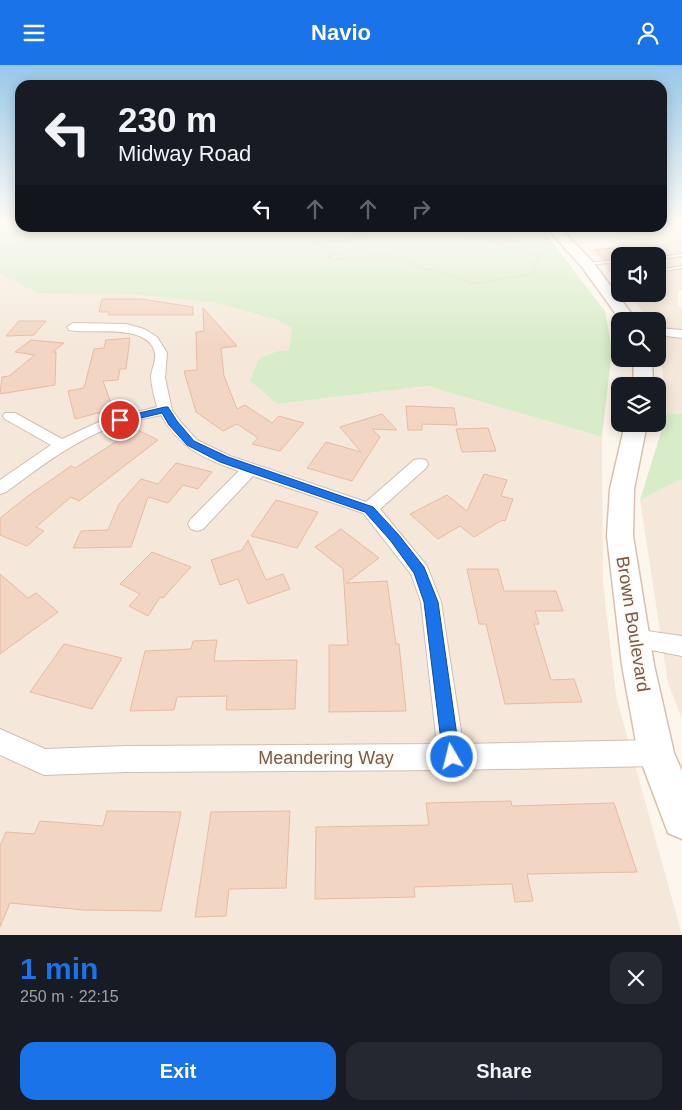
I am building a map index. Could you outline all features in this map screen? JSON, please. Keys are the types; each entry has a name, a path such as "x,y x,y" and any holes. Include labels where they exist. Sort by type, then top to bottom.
{"street":[{"path":"585,263 622,312"},
{"path":"73,327 126,328 140,332 153,340 161,353 158,377 165,409 173,423 191,443 224,460 369,509 394,537 420,571 431,602 452,757"},
{"path":"666,333 682,334"},
{"path":"0,488 62,445 105,425 165,409"},
{"path":"10,416 62,445"},
{"name":"Brown Boulevard","path":"634,432 622,489 620,536 633,638 656,753 682,819"},
{"path":"369,509 420,463"},
{"path":"197,524 250,469"},
{"path":"633,638 682,646"},
{"name":"Meandering Way","path":"0,742 44,762 126,759 452,757 656,753"}],"lane":[{"path":"587,265 607,263"},
{"path":"666,270 682,267"}],"path":[{"path":"410,263 417,267 438,271 470,282 526,275 532,272 537,263"}],"shaded area":[{"path":"601,263 611,263 611,273"},
{"path":"666,263 682,263 682,290 678,291 678,307 682,307 682,414 667,413 666,377 663,377 662,367 666,367 666,312 642,312 635,302 666,302"},
{"path":"0,274 14,280 213,302 277,320 292,328 289,350 279,351 278,404 427,386 602,437 603,582 616,696 682,935 0,935"},
{"path":"682,479 682,719 668,683 640,500"}],"green space":[{"path":"0,263 568,263 605,311 611,344 611,359 602,437 427,386 278,404 250,381 259,358 279,351 289,350 292,328 277,320 213,302 129,294 38,293 0,274"},
{"path":"667,413 682,414 682,479 640,500 661,432 666,432"}],"building":[{"path":"102,299 141,299 193,307 193,315 108,315 110,312 99,312"},
{"path":"203,308 237,346 221,348 224,376 237,409 245,405 272,423 279,416 304,423 280,451 252,444 258,438 237,424 223,431 196,412 184,371 197,370 196,332 204,331"},
{"path":"19,321 46,321 34,335 6,336"},
{"path":"130,338 126,369 120,369 118,380 103,381 113,409 75,419 68,391 84,388 94,349 104,348 106,340"},
{"path":"31,340 64,343 53,352 56,352 55,385 0,394 2,377 9,376 35,355 15,352"},
{"path":"406,406 454,408 457,425 422,424 422,430 408,430"},
{"path":"382,414 397,430 372,429 380,437 352,481 307,468 326,442 361,452 340,427"},
{"path":"488,428 496,451 462,452 456,429"},
{"path":"136,429 158,440 79,501 71,497 36,527 44,531 27,546 0,535 0,518 28,496 71,466 75,468"},
{"path":"176,463 212,472 198,489 183,485 168,503 148,497 131,547 73,548 81,531 108,530 119,504 141,479 158,484"},
{"path":"484,474 507,480 501,496 513,499 505,521 502,520 474,537 460,526 438,539 410,514 447,495 467,511"},
{"path":"276,500 318,512 297,548 251,536"},
{"path":"341,529 379,558 346,583 387,581 396,644 399,644 406,711 329,712 329,645 348,645 343,569 315,547"},
{"path":"248,540 266,580 283,574 290,589 248,604 238,579 220,585 211,560 242,550"},
{"path":"152,552 191,567 163,598 160,597 148,616 129,606 140,594 120,584"},
{"path":"467,569 498,569 504,591 556,591 563,611 535,611 539,624 534,624 551,680 574,679 582,702 505,704 486,624 479,624"},
{"path":"0,574 28,598 36,593 58,612 0,654"},
{"path":"217,640 214,661 297,660 295,709 226,710 227,696 177,697 174,710 130,711 145,651 191,649 193,641"},
{"path":"64,644 122,658 92,709 30,692"},
{"path":"511,801 512,806 614,803 637,872 527,874 533,901 515,902 512,884 414,887 415,897 315,899 316,827 429,825 426,803"},
{"path":"107,811 181,812 161,911 84,910 10,903 0,927 0,846 6,832 34,834 40,821 103,826"},
{"path":"290,811 286,888 229,889 226,916 195,917 211,812"}],"route":[{"path":"120,420 165,409 173,423 191,443 224,460 369,509 394,537 420,571 431,602 452,757"}]}
